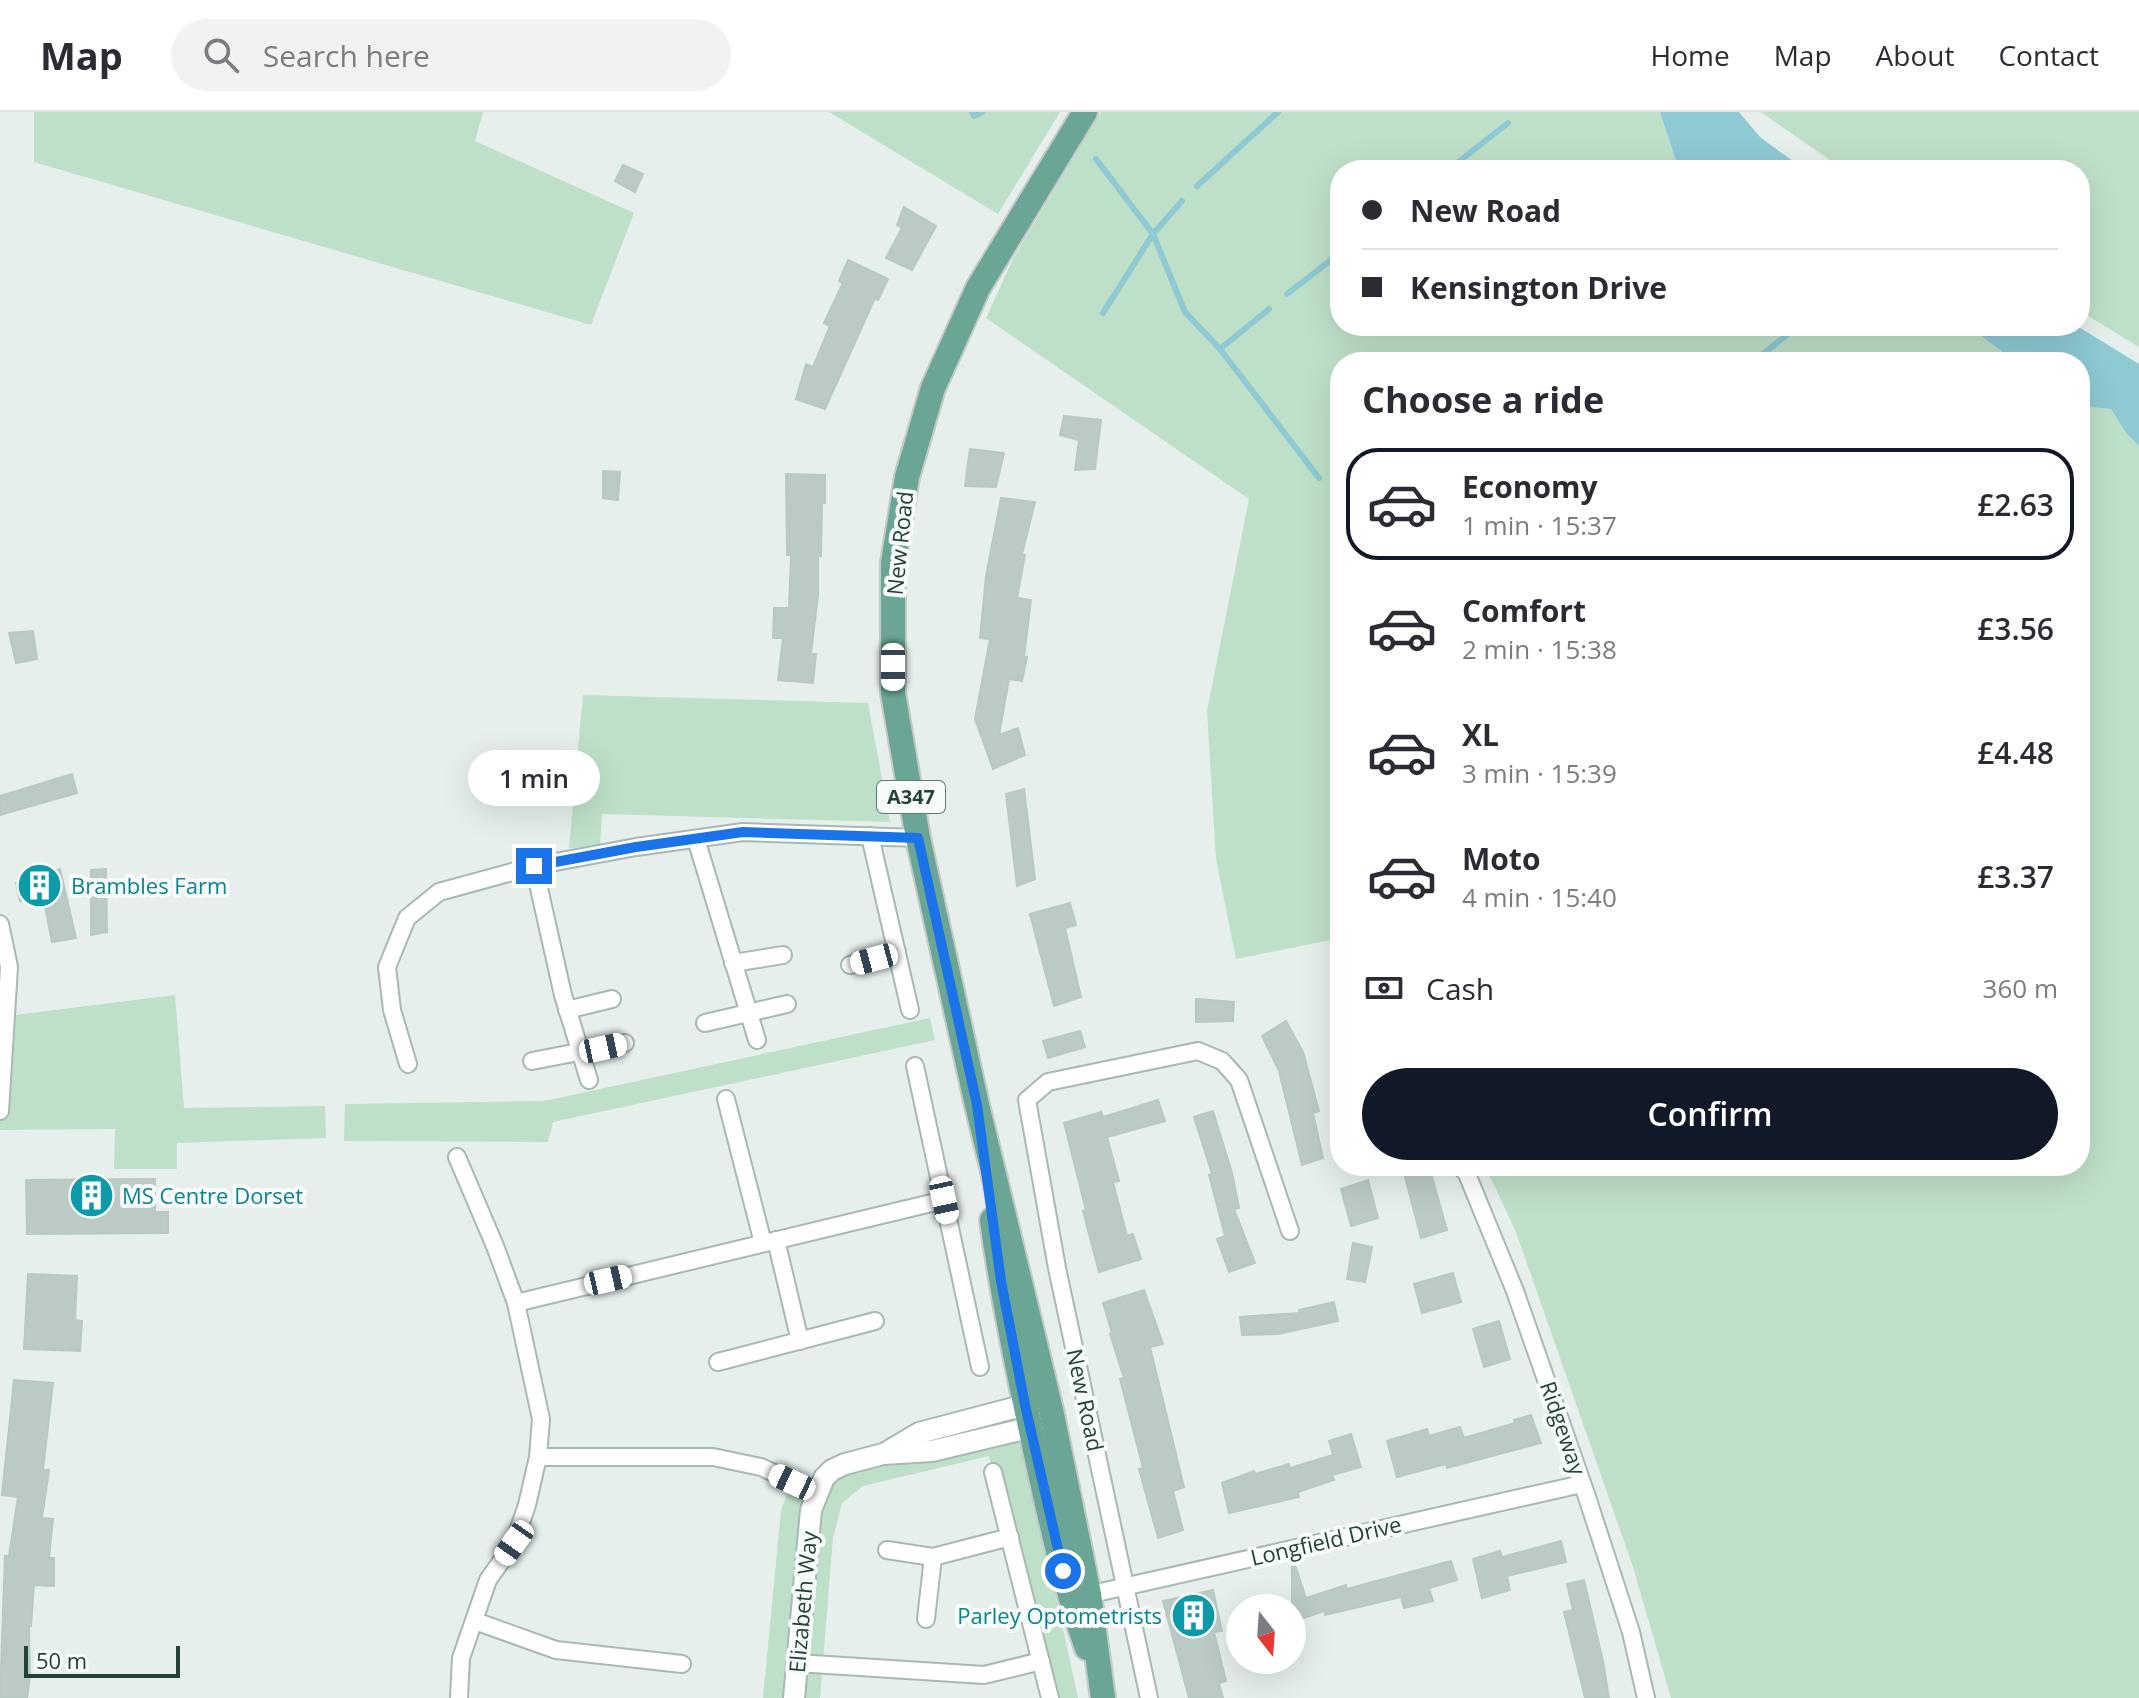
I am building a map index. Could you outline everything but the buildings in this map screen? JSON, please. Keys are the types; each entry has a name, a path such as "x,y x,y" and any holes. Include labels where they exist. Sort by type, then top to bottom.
{"main road":[{"name":"New Road","path":"1079,1597 1051,1410 977,1105 918,838 893,693 893,563 907,477 933,388 978,288 1085,112"},
{"name":"New Road","path":"977,1105 1001,1281 1028,1416 1079,1597 1102,1695"}],"street":[{"path":"408,1064 392,1010 387,967 407,918 439,892 534,866 743,832 918,838"},
{"path":"870,836 910,1010"},
{"path":"696,839 757,1040"},
{"path":"534,866 567,1010 589,1080"},
{"path":"0,924 9,967 0,1111"},
{"path":"850,965 897,952"},
{"path":"733,963 783,955"},
{"path":"567,1010 612,999"},
{"path":"705,1023 787,1004"},
{"path":"532,1061 625,1043"},
{"name":"New Road","path":"1149,1698 1057,1268 1027,1100 1048,1082 1198,1051 1222,1061 1239,1080 1290,1231"},
{"path":"915,1066 980,1367"},
{"path":"726,1099 800,1341"},
{"path":"457,1157 516,1303 541,1419 538,1457 514,1543 488,1580 461,1658 459,1698"},
{"name":"Ridgeway","path":"1468,1176 1515,1291 1582,1484 1631,1632 1646,1698"},
{"path":"516,1303 944,1200"},
{"path":"718,1362 875,1321"},
{"path":"538,1457 713,1457 761,1467 817,1493 832,1470 883,1454 932,1451 1051,1410"},
{"path":"993,1472 1050,1698"},
{"name":"Longfield Drive","path":"1079,1597 1582,1484"},
{"name":"Elizabeth Way","path":"794,1698 811,1510 817,1493"},
{"path":"887,1550 933,1557 1010,1537"},
{"path":"926,1619 933,1557"},
{"path":"475,1621 556,1650 682,1664"},
{"path":"797,1663 984,1675 1041,1661"}],"green space":[{"path":"34,112 483,112 475,141 634,213 591,325 34,162"},
{"path":"829,112 1060,112 998,214"},
{"path":"1101,112 1660,112 1676,160 1330,160 1330,336 1981,336 2003,352 1330,352 1330,940 1236,959 1216,859 1207,711 1249,499 986,318 1013,259"},
{"path":"1761,112 2139,112 2139,347 2090,317 2090,160 1830,160"},
{"path":"2090,406 2111,409 2126,433 2139,446 2139,1698 1671,1698 1633,1567 1516,1232 1490,1176 2090,1176"},
{"path":"583,695 868,703 890,822 602,814 600,847 569,848"},
{"path":"0,924 7,1016 175,995 184,1108 325,1106 326,1138 177,1143 177,1169 114,1169 115,1129 0,1130"},
{"path":"930,1018 935,1040 553,1122 548,1142 344,1141 345,1104 544,1101"},
{"path":"1020,1430 1078,1698 1050,1698 989,1456 863,1486 842,1503 833,1538 820,1698 763,1698 781,1510 792,1482 817,1493 824,1478"}],"water":[{"path":"1660,112 1739,112 1760,137 1791,160 1676,160"},
{"path":"2090,334 2139,364 2139,446 2126,433 2111,409 2090,406 2090,352 2003,352 1981,336"}],"waterway":[{"path":"972,112 974,116 982,112"},
{"path":"1197,186 1278,112"},
{"path":"1461,160 1508,123"},
{"path":"1096,159 1153,234 1185,312 1220,349 1319,478"},
{"path":"1103,313 1153,234 1182,201"},
{"path":"1287,294 1330,261"},
{"path":"1220,349 1269,309"},
{"path":"1766,352 1786,336"}],"place":[{"name":"Brambles Farm","path":"40,886"},
{"name":"MS Centre Dorset","path":"91,1196"},
{"name":"Parley Optometrists","path":"1193,1616"}],"route":[{"path":"534,866 743,832 918,838 977,1105 1001,1281 1025,1405 1063,1571"}]}
